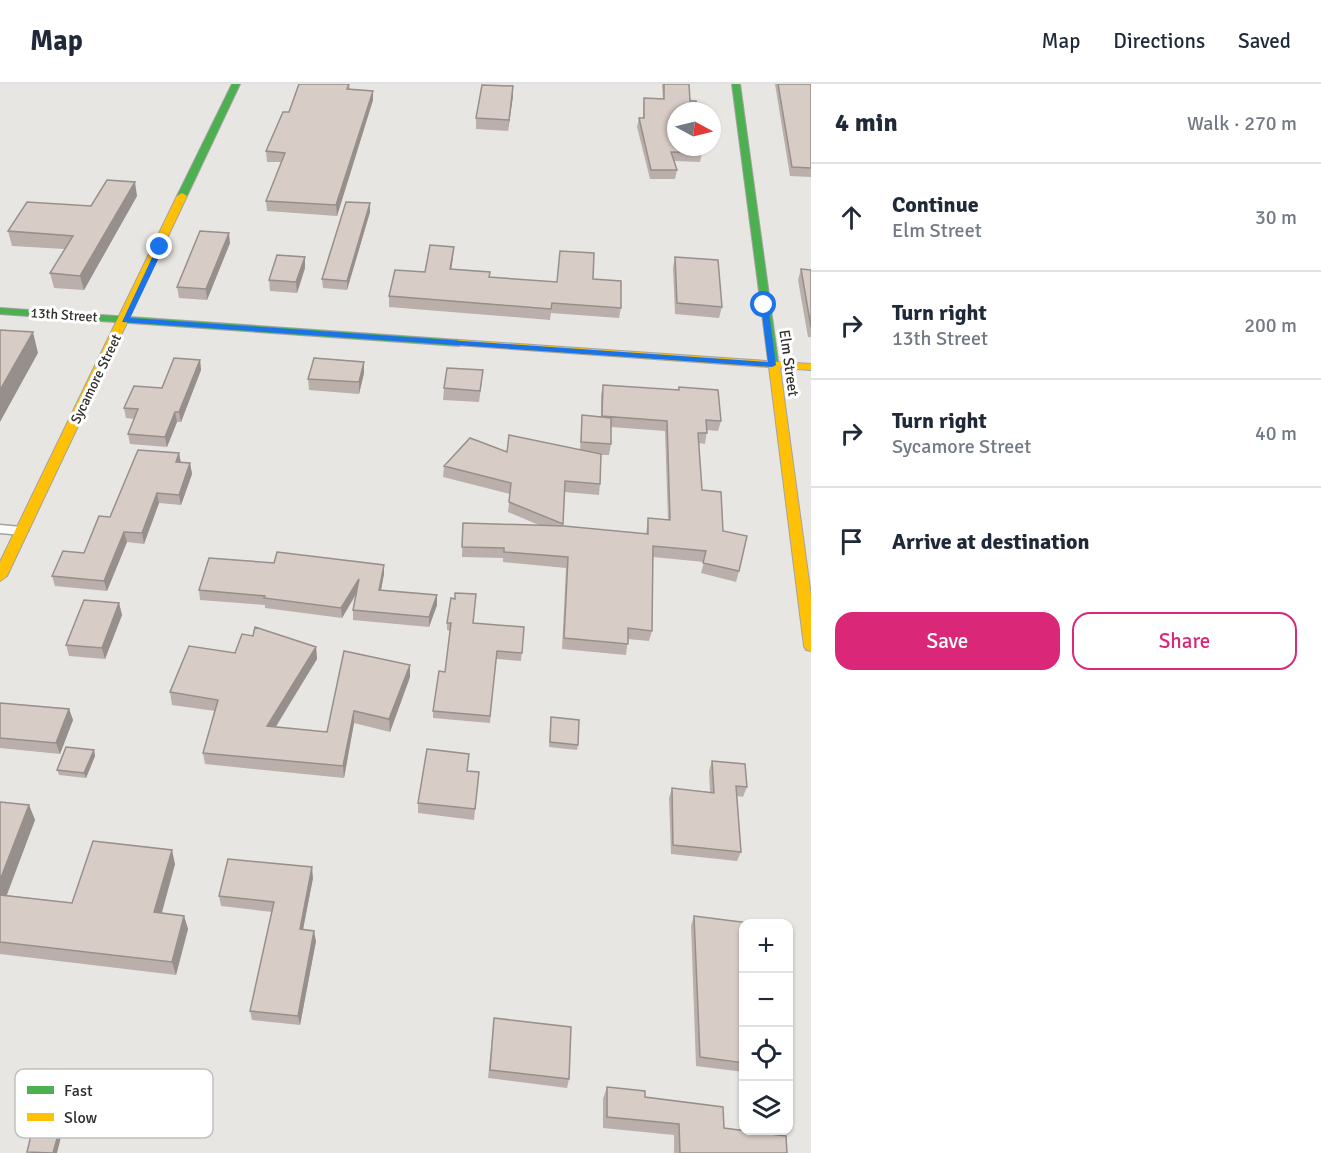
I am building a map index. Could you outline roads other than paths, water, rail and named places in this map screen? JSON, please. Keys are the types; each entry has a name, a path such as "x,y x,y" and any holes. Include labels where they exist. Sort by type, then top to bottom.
{"main road":[{"name":"Sycamore Street","path":"0,576 125,320 236,84"},
{"name":"Elm Street","path":"736,84 811,646"},
{"name":"13th Street","path":"0,310 811,367"}],"lane":[{"path":"0,530 22,531"}]}
